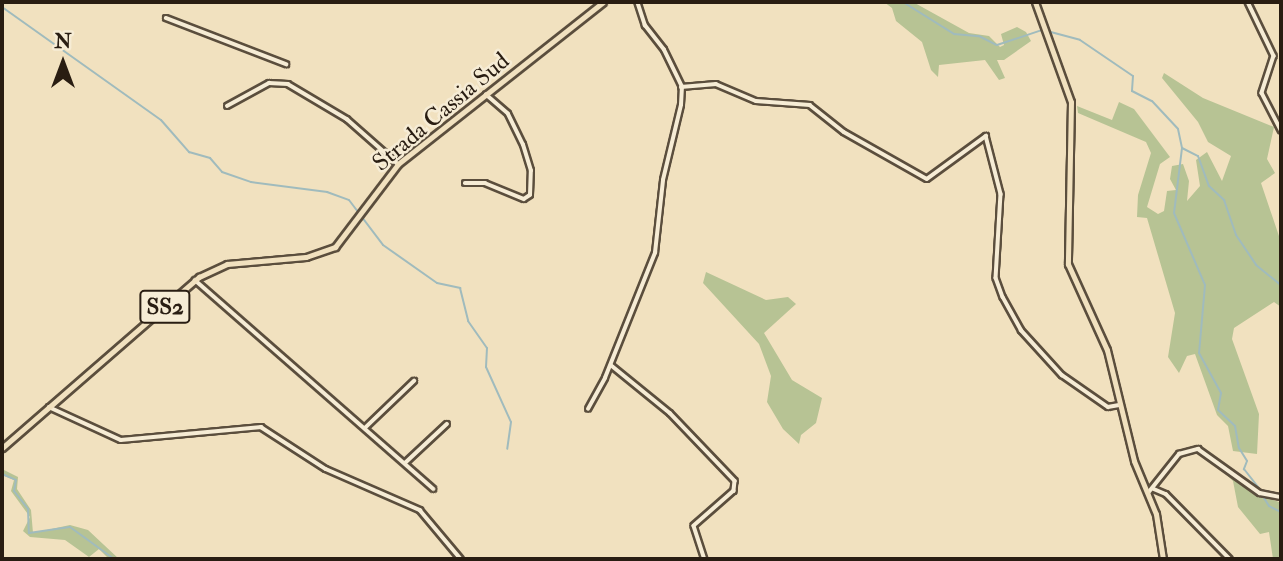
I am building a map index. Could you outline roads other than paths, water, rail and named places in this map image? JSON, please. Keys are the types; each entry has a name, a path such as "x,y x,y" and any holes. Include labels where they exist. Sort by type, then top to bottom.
{"main road":[{"name":"Strada Cassia Sud","path":"2,448 195,280 227,264 318,254 335,247 354,226 398,164 603,2"},
{"path":"1035,2 1071,107 1067,260 1107,350 1134,461 1151,491 1163,559"}],"street":[{"path":"589,409 656,253 663,180 679,126 681,87 664,50 645,26 637,2"},
{"path":"1248,2 1274,56 1262,93 1281,130"},
{"path":"166,18 286,64"},
{"path":"227,106 269,83 288,84 347,119 398,164"},
{"path":"681,87 716,84 756,101 810,105 844,132 926,179 986,136 1001,194 996,278 1003,297 1021,330 1062,375 1108,407 1121,404"},
{"path":"465,183 485,183 528,199 531,171 523,145 508,114 486,95"},
{"path":"195,280 434,489"},
{"path":"610,363 670,413 735,481 734,491 694,526 705,559"},
{"path":"365,428 414,381"},
{"path":"50,407 121,440 261,427 326,469 420,510 461,559"},
{"path":"405,463 447,424"},
{"path":"1230,559 1166,494 1151,491 1180,454 1198,449 1260,493 1281,497"}],"waterway":[{"path":"903,2 954,34 979,36 997,45 1042,30"},
{"path":"2,7 161,120 189,152 210,158 222,172 251,182 327,192 349,200 383,245 437,283 460,288 468,321 487,348 486,367 511,422 507,449"},
{"path":"1047,31 1080,40 1133,76 1132,91 1152,101 1178,129 1182,148 1198,156 1209,186 1224,200 1236,235 1256,265 1281,285"},
{"path":"1182,148 1174,213 1205,285 1199,353 1221,393 1218,410 1235,426 1239,448 1247,461 1244,469 1261,491"},
{"path":"2,474 16,480 14,491 28,509 29,533 70,527 114,559"},
{"path":"1264,498 1269,506 1281,512"}]}
